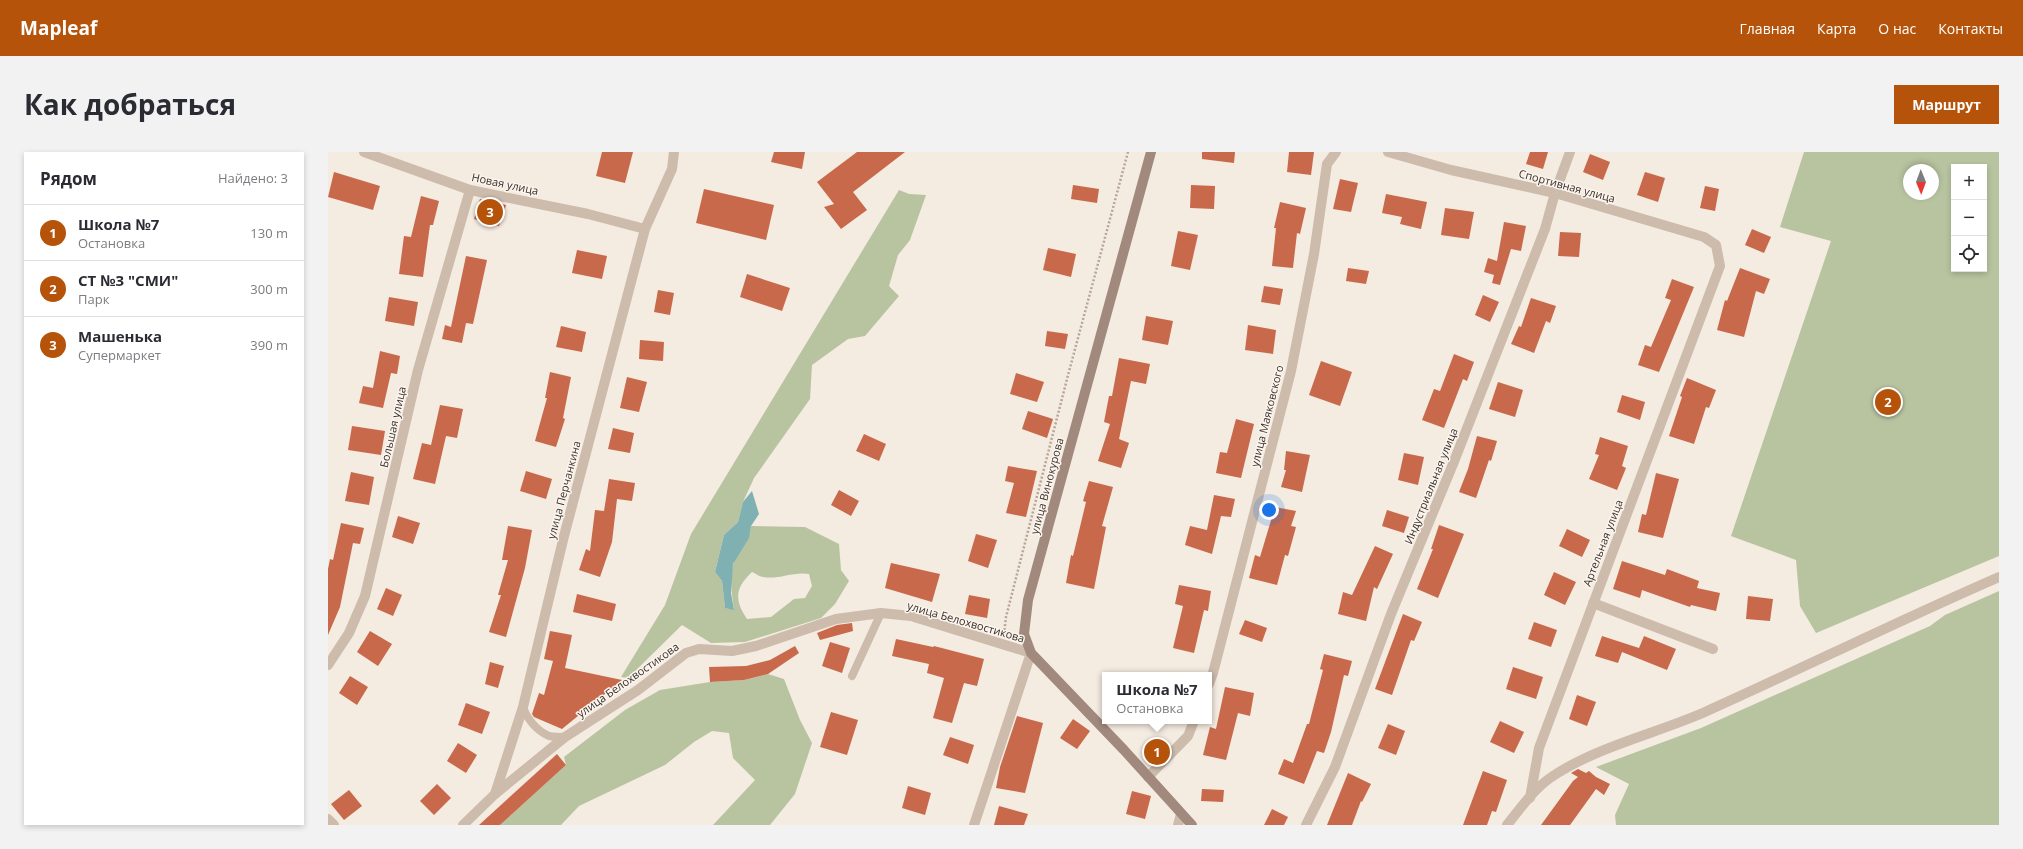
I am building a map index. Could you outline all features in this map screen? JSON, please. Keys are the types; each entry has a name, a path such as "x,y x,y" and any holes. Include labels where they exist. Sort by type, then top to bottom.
{"main road":[{"name":"улица Винокурова","path":"1030,653 1024,634 1028,600 1150,152"},
{"name":"улица Белохвостикова","path":"1030,653 1192,825"}],"street":[{"name":"Новая улица","path":"364,152 470,190 588,214 645,229"},
{"name":"улица Перчанкина","path":"463,825 495,794 523,707 563,540 645,229 672,169 674,152"},
{"name":"улица Маяковского","path":"1212,676 1291,372 1314,254 1326,164 1336,152"},
{"name":"Спортивная улица","path":"1388,152 1451,170 1555,193 1704,237 1716,245 1720,266"},
{"name":"Индустриальная улица","path":"1306,825 1335,767 1391,614 1453,464 1545,229 1555,193 1570,152"},
{"name":"Большая улица","path":"328,665 349,633 364,596 418,370 470,190"},
{"name":"Артельная улица","path":"1530,798 1539,748 1720,266"},
{"path":"1507,825 1530,798 1549,779 1570,767 1704,712 1940,602 1999,577"},
{"path":"1593,603 1713,649"},
{"name":"улица Белохвостикова","path":"495,794 566,737 638,690 686,653 699,649 732,650 756,646 836,619 881,613 911,616 1030,653"},
{"path":"974,825 1030,653"},
{"path":"1148,777 1188,736 1193,724"},
{"path":"1178,825 1181,814"},
{"path":"328,819 334,825"}],"lane":[{"path":"852,676 881,613"},
{"path":"523,707 527,718 549,736 566,737"}],"path":[{"path":"1006,617 1071,364 1128,152"}],"green space":[{"path":"1804,152 1999,152 1999,556 1816,633 1800,606 1796,560 1731,536 1831,241 1780,227"},
{"path":"899,190 909,194 926,195 910,240 898,255 889,286 899,296 865,336 848,339 812,365 810,399 754,478 743,502 738,522 724,535 715,572 722,581 725,608 734,609 731,586 732,567 746,541 751,526 805,527 839,544 841,570 849,581 835,604 821,618 745,642 711,643 682,625 628,678 621,677 665,605 691,534","holes":["752,572 762,577 769,578 803,573 809,574 812,586 805,598 794,599 771,617 747,619 740,606 738,594 742,583"]},
{"path":"1999,591 1999,825 1616,825 1615,815 1629,784 1596,767 1701,728 1930,626 1945,615"},
{"path":"768,674 784,679 800,720 812,743 795,794 770,825 713,825 755,780 733,758 729,733 712,731 694,742 665,765 579,806 561,825 500,825 566,765 564,757 625,710 660,690 710,682 744,680"}],"water":[{"path":"752,491 759,514 751,526 749,538 733,564 731,593 734,610 725,608 722,581 715,572 724,535 738,522 743,502"}],"building":[{"path":"602,152 633,152 625,183 596,176"},
{"path":"774,152 805,152 802,169 771,162"},
{"path":"857,152 905,152 853,192 867,210 841,229 824,207 834,204 817,182"},
{"path":"1202,152 1235,152 1234,163 1202,159"},
{"path":"1289,152 1314,152 1311,175 1287,172"},
{"path":"1530,152 1548,152 1543,169 1526,164"},
{"path":"1590,154 1610,162 1603,180 1583,172"},
{"path":"334,172 380,186 373,210 328,197"},
{"path":"1645,172 1665,178 1658,202 1637,195"},
{"path":"1340,179 1358,183 1351,212 1333,209"},
{"path":"1073,185 1099,189 1097,203 1071,199"},
{"path":"1191,185 1215,186 1214,209 1190,208"},
{"path":"1705,186 1719,189 1715,211 1700,208"},
{"path":"704,189 774,205 766,240 696,223"},
{"path":"1386,194 1427,202 1421,229 1400,224 1402,217 1382,213"},
{"path":"421,196 439,201 433,225 430,225 423,277 399,274 404,236 411,237"},
{"path":"480,199 506,205 499,226 474,219"},
{"path":"1280,202 1306,208 1300,234 1297,233 1293,268 1272,266 1276,228 1274,228"},
{"path":"1445,208 1474,212 1469,239 1441,235"},
{"path":"1504,222 1526,226 1521,251 1511,249 1500,285 1492,283 1494,275 1484,272 1488,258 1497,261"},
{"path":"1752,229 1771,237 1764,253 1745,245"},
{"path":"1178,231 1198,235 1190,270 1171,266"},
{"path":"1560,232 1581,233 1579,257 1558,256"},
{"path":"1048,248 1076,254 1071,277 1043,270"},
{"path":"577,250 607,256 602,279 572,273"},
{"path":"466,256 487,260 473,324 466,323 462,343 442,339 445,325 451,327"},
{"path":"1348,268 1369,271 1366,284 1346,281"},
{"path":"1740,268 1770,279 1764,294 1756,291 1744,337 1717,330 1725,300 1727,301"},
{"path":"747,274 790,288 782,311 740,297"},
{"path":"1672,279 1694,287 1659,372 1638,365 1645,345 1651,347 1671,300 1665,298"},
{"path":"1264,286 1283,289 1280,305 1261,302"},
{"path":"658,290 674,293 670,315 654,312"},
{"path":"1483,295 1499,302 1490,322 1475,315"},
{"path":"389,297 418,302 414,326 385,321"},
{"path":"1531,298 1556,306 1550,323 1546,321 1534,353 1511,344 1519,326 1521,327"},
{"path":"1146,316 1173,321 1168,345 1142,340"},
{"path":"1248,325 1276,330 1273,354 1245,350"},
{"path":"561,326 586,332 582,352 556,347"},
{"path":"1047,331 1068,334 1065,349 1045,346"},
{"path":"640,340 664,342 663,361 639,359"},
{"path":"380,351 400,356 397,374 391,373 383,408 359,403 363,386 373,388"},
{"path":"1454,354 1474,362 1467,381 1463,379 1444,428 1422,420 1434,389 1440,391"},
{"path":"1119,358 1150,364 1146,384 1131,381 1119,439 1129,443 1121,468 1098,461 1110,424 1104,422 1109,396 1112,396"},
{"path":"1321,361 1352,372 1340,406 1309,395"},
{"path":"550,372 571,377 563,418 565,419 556,447 535,441 547,398 545,398"},
{"path":"1016,373 1044,382 1037,402 1010,394"},
{"path":"627,377 647,382 639,412 620,408"},
{"path":"1687,378 1716,390 1709,408 1706,407 1694,444 1669,436 1682,397 1680,396"},
{"path":"1498,382 1523,390 1515,417 1489,409"},
{"path":"1622,395 1645,402 1640,420 1617,412"},
{"path":"440,405 463,409 457,438 446,436 435,484 413,479 422,443 431,445"},
{"path":"1028,411 1053,419 1047,438 1022,429"},
{"path":"1236,419 1254,424 1241,478 1216,473 1220,452 1227,453"},
{"path":"352,426 385,431 381,455 348,450"},
{"path":"613,428 634,433 630,453 608,449"},
{"path":"864,434 886,444 879,461 856,451"},
{"path":"1477,436 1497,441 1491,461 1489,460 1476,498 1459,492 1468,469"},
{"path":"1600,437 1628,446 1622,466 1626,468 1617,490 1589,479 1599,455 1595,454"},
{"path":"1286,451 1310,455 1302,492 1281,487 1286,470 1284,470"},
{"path":"1404,453 1424,457 1418,485 1398,480"},
{"path":"1008,466 1037,471 1026,517 1006,513 1014,483 1005,481"},
{"path":"526,471 552,479 546,499 520,491"},
{"path":"351,472 374,477 369,505 345,501"},
{"path":"1656,473 1679,479 1663,538 1638,532 1642,514 1646,515"},
{"path":"609,479 635,483 632,501 617,499 612,542 600,577 579,570 586,549 590,551 595,510 604,511"},
{"path":"1089,481 1113,487 1102,526 1106,527 1094,589 1066,583 1071,555 1073,556 1086,502 1083,501"},
{"path":"839,490 859,501 851,516 831,505"},
{"path":"1214,495 1235,499 1231,517 1221,516 1212,554 1185,545 1190,526 1207,530"},
{"path":"1275,507 1296,511 1291,526 1296,527 1288,556 1285,555 1277,585 1249,578 1255,555 1260,557"},
{"path":"1387,510 1409,517 1404,533 1382,526"},
{"path":"398,516 420,523 413,544 392,537"},
{"path":"341,523 364,528 360,544 353,543 340,607 328,635 328,569 330,559 333,560"},
{"path":"1439,525 1464,534 1438,598 1417,589 1433,549 1431,549"},
{"path":"508,526 532,530 525,568 506,637 489,632 501,595 498,595 508,560 502,560"},
{"path":"1567,529 1590,540 1582,557 1559,546"},
{"path":"976,534 997,540 988,568 968,561"},
{"path":"1375,546 1393,554 1377,589 1374,587 1366,621 1338,614 1343,592 1352,595"},
{"path":"1622,561 1665,575 1667,569 1699,581 1697,588 1720,593 1716,611 1691,605 1690,607 1642,590 1640,598 1613,589"},
{"path":"891,563 940,574 932,602 885,588"},
{"path":"1554,572 1576,582 1565,605 1544,595"},
{"path":"1179,585 1211,591 1208,611 1204,610 1194,653 1173,648 1183,606 1175,604"},
{"path":"386,588 402,595 393,616 377,609"},
{"path":"577,594 616,604 612,621 573,612"},
{"path":"969,595 990,599 987,618 965,614"},
{"path":"1748,596 1773,599 1770,621 1746,619"},
{"path":"1403,614 1422,622 1414,641 1411,640 1392,695 1375,689"},
{"path":"1245,620 1267,628 1262,642 1239,634"},
{"path":"1534,622 1557,630 1551,647 1528,639"},
{"path":"852,623 853,631 820,640 817,633 837,625"},
{"path":"370,631 392,644 378,666 357,652"},
{"path":"550,631 572,635 565,668 622,680 562,729 534,717 532,714 539,693 544,695 553,661 544,659"},
{"path":"1602,636 1639,648 1644,636 1676,649 1667,670 1622,652 1618,663 1595,656"},
{"path":"896,639 934,646 984,659 977,686 964,683 952,723 933,718 944,678 927,673 929,664 892,656"},
{"path":"830,642 850,648 842,673 822,666"},
{"path":"795,646 799,653 768,674 744,680 710,682 709,667 746,666 770,660"},
{"path":"1324,654 1352,661 1348,676 1344,675 1331,732 1324,753 1317,751 1304,784 1278,774 1284,759 1293,763 1307,724 1309,724 1323,670 1320,669"},
{"path":"490,662 504,666 498,688 485,684"},
{"path":"1513,667 1543,677 1536,699 1506,689"},
{"path":"350,676 368,687 357,705 339,693"},
{"path":"1225,687 1254,693 1250,716 1238,713 1226,760 1203,755 1210,727 1216,729"},
{"path":"1577,695 1596,702 1587,726 1569,719"},
{"path":"466,703 490,712 482,734 458,725"},
{"path":"831,712 858,720 847,755 820,747"},
{"path":"1017,716 1043,723 1025,793 996,788 1000,767"},
{"path":"1073,719 1090,731 1077,749 1060,738"},
{"path":"1500,721 1524,732 1514,753 1490,742"},
{"path":"1388,724 1405,731 1396,755 1378,748"},
{"path":"950,737 974,745 968,764 943,755"},
{"path":"458,743 477,755 466,773 447,761"},
{"path":"557,754 566,765 500,825 479,825"},
{"path":"1578,769 1586,773 1589,771 1596,777 1610,784 1604,795 1596,789 1570,825 1541,825 1573,781 1578,777 1571,773"},
{"path":"1483,771 1507,780 1496,812 1492,811 1487,825 1463,825"},
{"path":"1348,773 1371,784 1362,802 1361,801 1352,825 1327,825"},
{"path":"437,784 451,798 434,815 420,801"},
{"path":"908,786 931,793 925,815 902,808"},
{"path":"1202,789 1224,790 1223,802 1201,801"},
{"path":"349,790 362,806 344,820 331,804"},
{"path":"1132,791 1151,796 1145,819 1126,814"},
{"path":"999,806 1028,814 1024,825 994,825"},
{"path":"1272,809 1288,817 1284,825 1264,825"}],"place":[{"name":"Машенька","path":"490,212"},
{"name":"СТ №3 \"СМИ\"","path":"1888,402"},
{"name":"Школа №7","path":"1157,752"}]}
